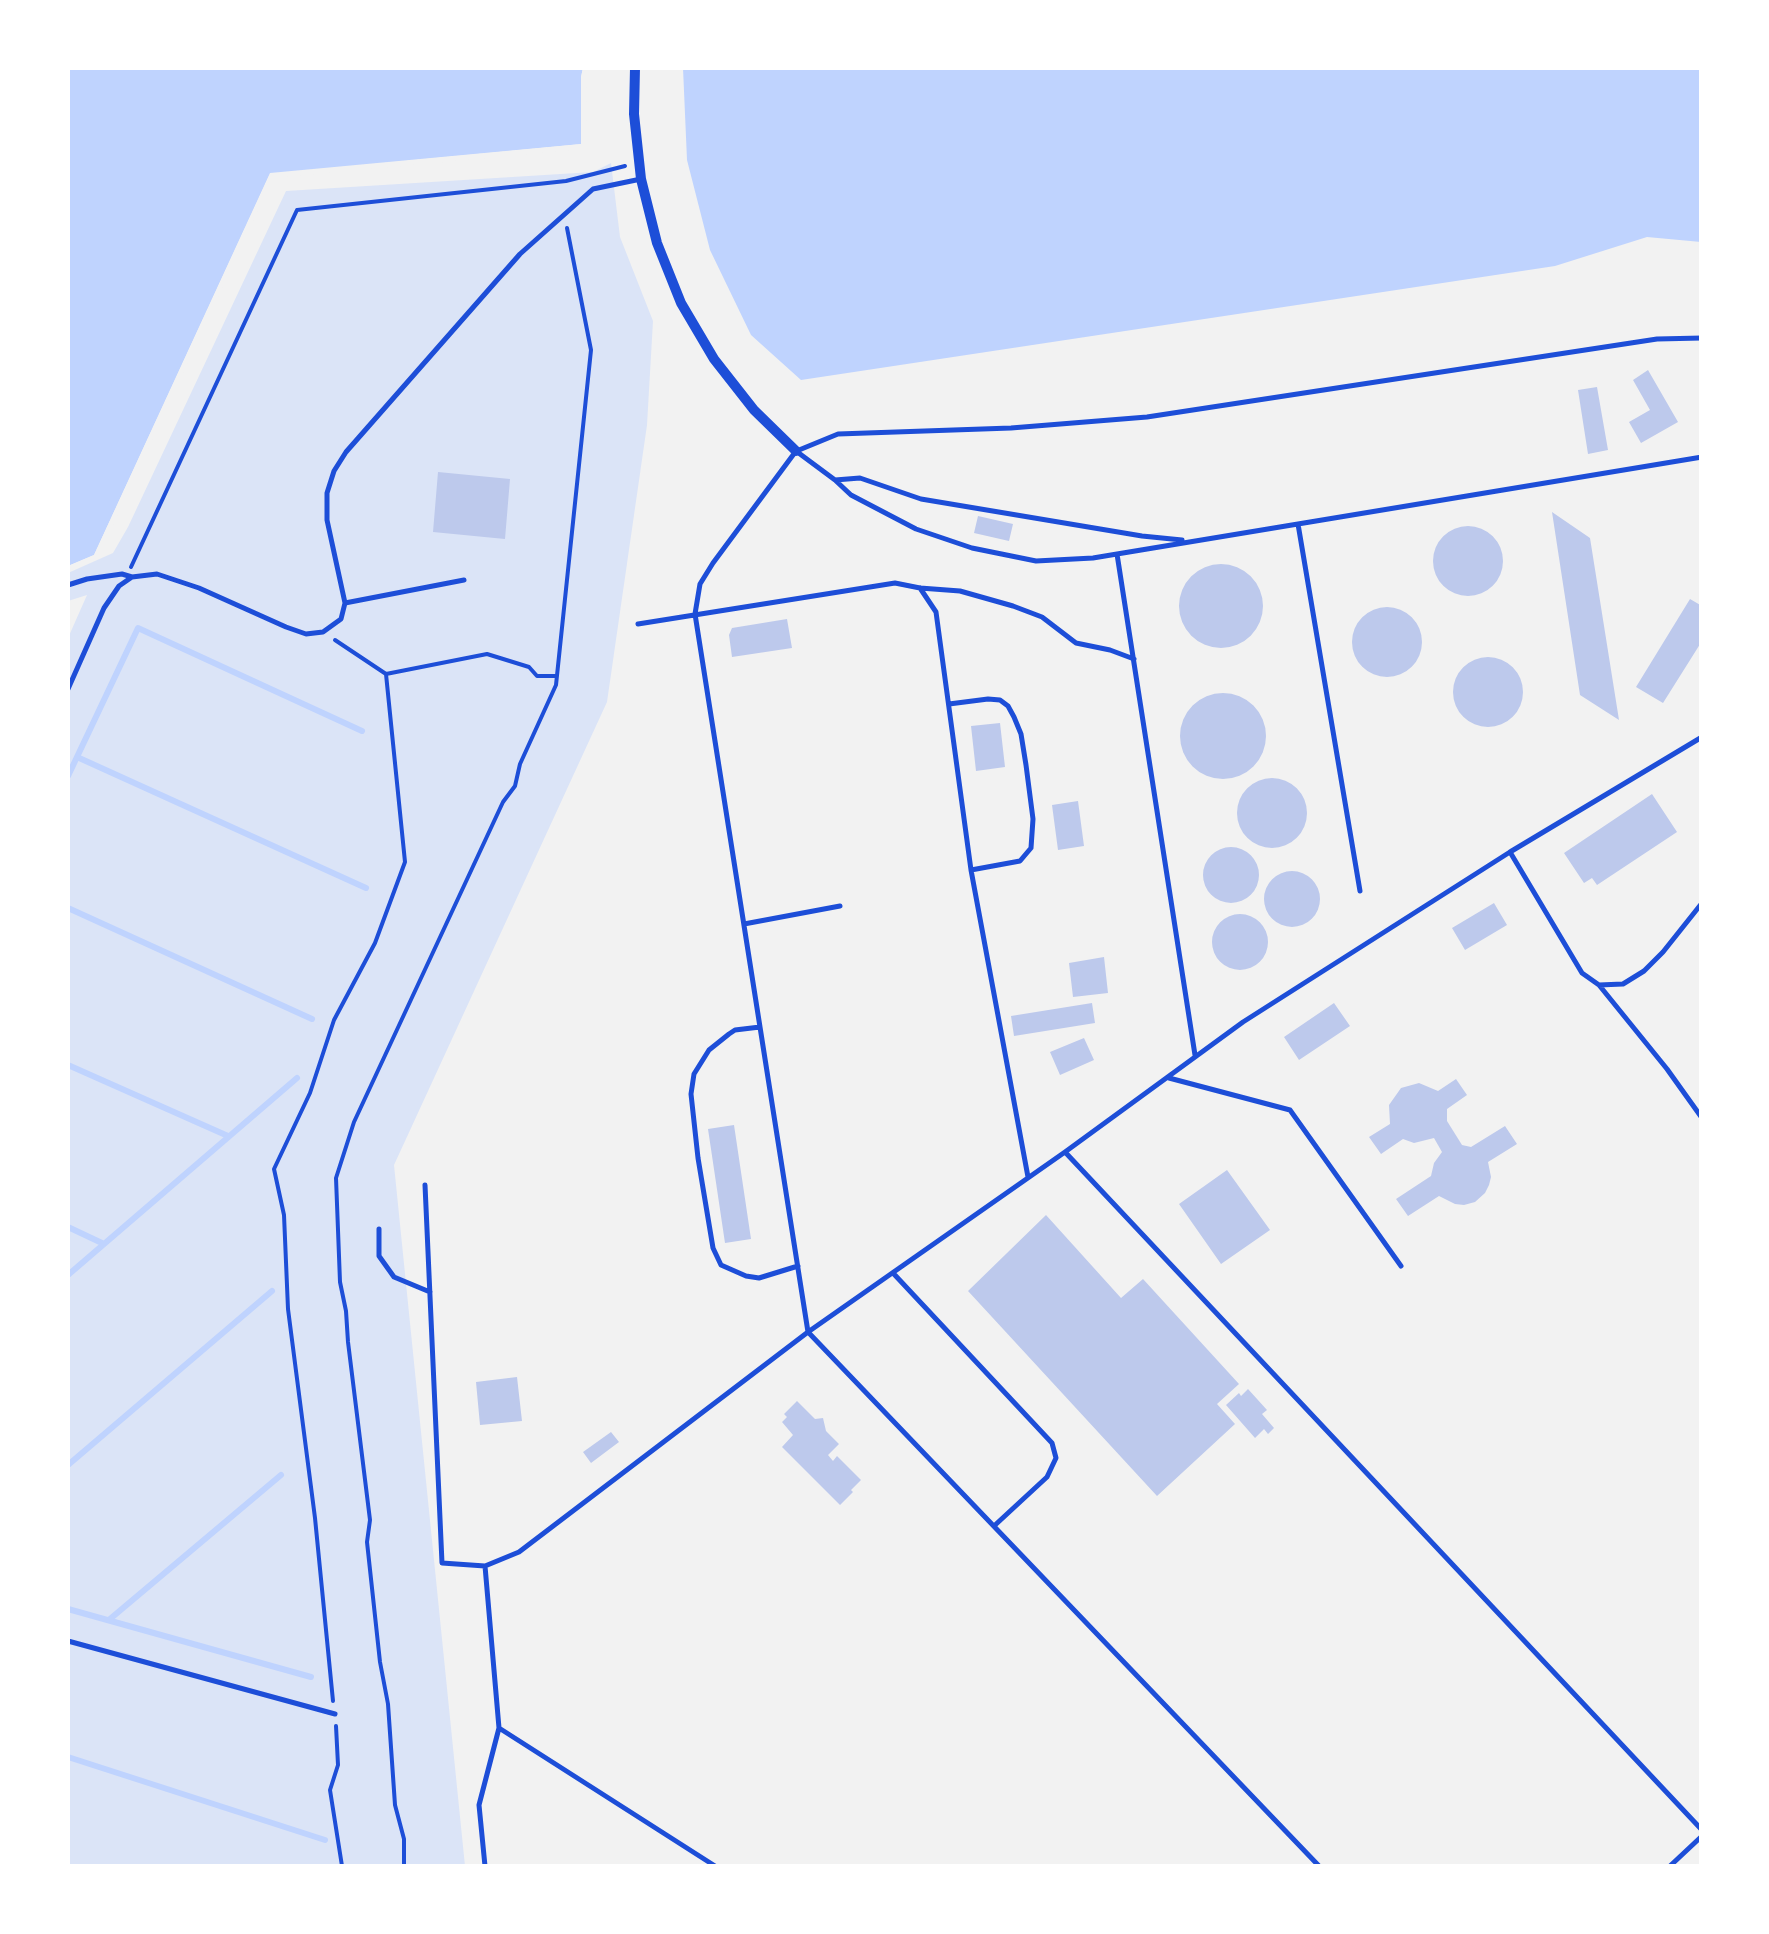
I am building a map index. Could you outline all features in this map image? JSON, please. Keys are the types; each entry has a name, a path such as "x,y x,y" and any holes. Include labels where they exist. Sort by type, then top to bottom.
{"street":[{"path":"635,68 634,114 641,180 657,242 681,303 714,359 754,410 796,451"}],"lane":[{"path":"68,585 87,578 157,574 306,634 323,632 342,619 345,603 327,520 327,493 346,452 520,254 564,213 593,189 641,180"},
{"path":"1319,1866 808,1332 695,614 700,584 796,451 838,434 1011,428 1146,417 1657,339 1702,338"},
{"path":"796,451 851,495 916,529 972,548 1036,561 1093,558 1702,457"},
{"path":"835,480 860,478 921,499 1193,542"},
{"path":"1298,524 1360,891"},
{"path":"1117,554 1195,1055"},
{"path":"68,689 104,608 119,586 132,577"},
{"path":"345,603 464,580"},
{"path":"638,624 895,583 960,591 1029,611 1076,643 1134,659"},
{"path":"920,588 936,612 971,870 1028,1177"},
{"path":"948,704 988,699 1000,700 1008,706 1020,734 1026,765 1033,819 1031,848 1020,861 971,870"},
{"path":"425,1185 442,1563 485,1566 519,1552 808,1332 1242,1022 1510,852 1702,737"},
{"path":"1510,852 1582,973 1599,985 1668,1069 1702,1118"},
{"path":"1599,985 1623,984 1644,971 1702,902"},
{"path":"744,924 840,906"},
{"path":"760,1027 729,1034 709,1050 694,1074 691,1094 698,1158 714,1248 721,1264 759,1278 798,1266"},
{"path":"1166,1077 1290,1110 1400,1266"},
{"path":"1064,1152 1702,1833 1670,1866"},
{"path":"379,1229 379,1256 394,1276 430,1292"},
{"path":"892,1272 1052,1443 1056,1458 1047,1477 994,1526"},
{"path":"485,1566 499,1728 479,1805 486,1866"},
{"path":"68,1641 335,1714"},
{"path":"499,1728 715,1866"}],"path":[{"path":"132,577 130,570 297,210 566,182 639,163"},
{"path":"404,1866 404,1839 395,1805 388,1704 367,1542 370,1520 340,1282 336,1178 354,1122 503,802 516,786 520,764 556,685 591,350 564,213"},
{"path":"323,632 386,674 487,654 529,667 538,676 557,676"},
{"path":"342,1866 330,1790 338,1766 316,1518 288,1309 284,1215 274,1168 310,1093 334,1020 375,943 405,862 386,674"}],"shaded area":[{"path":"611,163 620,237 653,321 647,425 607,702 394,1165 465,1866 68,1866 68,638 87,595 68,601 68,573 113,553 128,527 286,191 593,172"}],"water":[{"path":"68,68 583,68 582,144 270,174 94,555 68,566"},
{"path":"683,68 1701,68 1701,242 1647,237 1555,266 801,380 751,335 710,250 687,160"}],"pier":[{"path":"583,68 588,68 587,144 583,149 273,178 98,558 68,571 68,566 94,555 270,173 581,144"}],"building":[{"path":"1648,370 1678,422 1641,443 1629,422 1650,410 1633,380"},
{"path":"1597,387 1608,450 1588,454 1578,390"},
{"path":"438,472 510,479 505,539 433,532"},
{"path":"1552,512 1590,538 1619,720 1580,695"},
{"path":"978,516 1013,524 1009,541 974,533"},
{"path":"1468,526 1482,528 1493,536 1501,547 1501,575 1493,586 1482,594 1468,596 1454,594 1443,586 1435,575 1433,561 1435,547 1443,536 1454,528"},
{"path":"1221,564 1237,567 1251,576 1260,590 1260,622 1251,636 1237,645 1221,648 1205,645 1191,636 1182,622 1179,606 1182,590 1191,576 1205,567"},
{"path":"1690,599 1702,606 1702,641 1663,703 1636,687"},
{"path":"1387,607 1401,609 1412,617 1420,628 1420,656 1412,667 1401,675 1387,677 1373,675 1362,667 1354,656 1352,642 1354,628 1362,617 1373,609"},
{"path":"787,619 792,648 732,657 732,628"},
{"path":"1488,657 1502,659 1513,667 1521,678 1521,706 1513,717 1502,725 1488,727 1474,725 1463,717 1455,706 1453,692 1455,678 1463,667 1474,659"},
{"path":"1223,693 1253,706 1266,736 1253,766 1223,779 1193,766 1180,736 1193,706"},
{"path":"1000,723 1005,767 976,771 971,726"},
{"path":"1272,778 1297,788 1307,813 1297,838 1272,848 1247,838 1237,813 1247,788"},
{"path":"1652,794 1677,832 1597,885 1592,878 1584,883 1564,853"},
{"path":"1078,801 1084,846 1058,850 1052,805"},
{"path":"1231,847 1251,855 1259,875 1251,895 1231,903 1211,895 1203,875 1211,855"},
{"path":"1292,871 1312,879 1320,899 1312,919 1292,927 1272,919 1264,899 1272,879"},
{"path":"1494,903 1507,925 1465,950 1452,928"},
{"path":"1240,914 1260,922 1268,942 1260,962 1240,970 1220,962 1212,942 1220,922"},
{"path":"1104,957 1108,993 1073,997 1069,963"},
{"path":"1092,1003 1095,1023 1014,1036 1011,1016"},
{"path":"1334,1003 1350,1026 1299,1060 1284,1037"},
{"path":"1084,1038 1094,1060 1060,1075 1050,1052"},
{"path":"1456,1079 1467,1095 1447,1109 1447,1121 1462,1145 1471,1147 1505,1126 1517,1144 1488,1162 1489,1185 1475,1202 1455,1204 1439,1196 1408,1216 1396,1199 1431,1176 1442,1152 1434,1138 1414,1143 1403,1139 1381,1154 1369,1137 1390,1124 1389,1105 1401,1088 1419,1083 1438,1091"},
{"path":"734,1125 751,1239 725,1243 708,1129"},
{"path":"1227,1170 1270,1230 1221,1264 1179,1204"},
{"path":"1046,1215 1121,1298 1143,1279 1239,1384 1217,1404 1235,1424 1157,1496 968,1291"},
{"path":"517,1377 522,1421 480,1425 476,1382"},
{"path":"1248,1389 1267,1410 1262,1414 1274,1428 1268,1434 1264,1429 1255,1438 1226,1405"},
{"path":"797,1401 815,1419 823,1418 826,1431 839,1444 828,1455 833,1461 837,1456 861,1480 840,1505 782,1447 793,1435 782,1422 787,1417 784,1414"},
{"path":"611,1432 619,1442 591,1463 583,1452"}],"waterway":[{"path":"68,776 138,628 362,731"},
{"path":"77,757 366,888"},
{"path":"68,908 312,1019"},
{"path":"68,1065 228,1136"},
{"path":"68,1275 297,1078"},
{"path":"68,1227 104,1244"},
{"path":"68,1465 272,1291"},
{"path":"110,1619 281,1475"},
{"path":"68,1609 311,1677"},
{"path":"68,1757 325,1840"}]}
